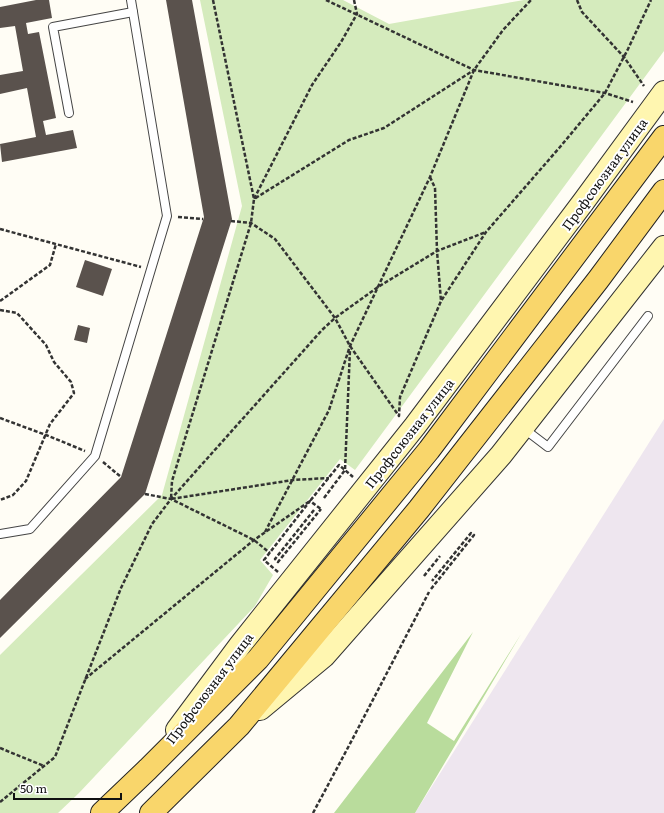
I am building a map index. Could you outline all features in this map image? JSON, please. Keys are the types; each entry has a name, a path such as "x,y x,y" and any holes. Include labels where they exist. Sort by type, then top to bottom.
{"main road":[{"name":"Профсоюзная улица","path":"148,769 241,644 416,426 584,201 654,89"},
{"name":"Профсоюзная улица","path":"102,813 148,769 263,653 429,450 664,137"},
{"path":"239,726 419,509 598,280 664,191"},
{"path":"151,813 239,726 324,656 501,455 664,247"}],"lane":[{"path":"0,534 30,529 95,456 167,216 131,0"},
{"path":"69,113 52,27 133,12"},
{"path":"522,428 548,447 648,316"}],"path":[{"path":"171,499 172,481 251,223 254,199 213,0"},
{"path":"326,0 474,70 605,93 633,102"},
{"path":"254,199 312,85 341,42 357,14 354,0"},
{"path":"265,532 330,410 350,346 430,177 474,70 503,30 531,0"},
{"path":"577,0 582,12 654,89"},
{"path":"231,221 251,223 275,239 335,318 350,346 399,416 400,397 441,301 486,232 605,93 651,0"},
{"path":"254,199 350,140 384,128 474,70"},
{"path":"430,177 435,188 437,251 441,301"},
{"path":"167,216 203,219"},
{"path":"0,229 151,270"},
{"path":"0,802 55,757 121,588 152,524 171,499 322,330 335,318 378,287 437,251 486,232"},
{"path":"0,301 50,265 56,244"},
{"path":"0,310 17,313 46,345 54,362 71,382 74,393 50,424 26,481 13,495 0,500"},
{"path":"324,498 345,470 350,346"},
{"path":"0,418 46,435 95,456 122,477"},
{"path":"282,575 264,560 338,465 355,478"},
{"path":"171,499 292,480 328,478"},
{"path":"145,494 171,499 254,540 270,553"},
{"path":"85,679 254,540 310,501"},
{"path":"310,501 324,512"},
{"path":"314,510 275,559 278,562 321,509"},
{"path":"312,813 352,740 430,590 474,535 471,533 432,582"},
{"path":"424,576 440,556"},
{"path":"0,748 44,766"}],"shaded area":[{"path":"664,419 664,813 415,813"}],"green space":[{"path":"200,0 343,0 389,24 524,0 664,0 664,51 355,470 340,459 260,560 273,575 255,606 79,793 58,813 0,813 0,655 162,495 242,206"},
{"path":"473,632 427,723 454,741 521,634 415,813 334,813"}],"building":[{"path":"36,0 49,0 52,18 26,23 28,34 39,32 56,118 43,121 46,135 73,130 77,148 2,162 0,144 36,137 27,88 0,94 0,75 23,71 15,26 0,28 0,7"},
{"path":"166,0 192,0 232,219 145,494 0,638 0,600 121,477 204,217"},
{"path":"85,260 112,269 103,296 76,287"},
{"path":"78,325 90,328 87,343 74,340"}]}
